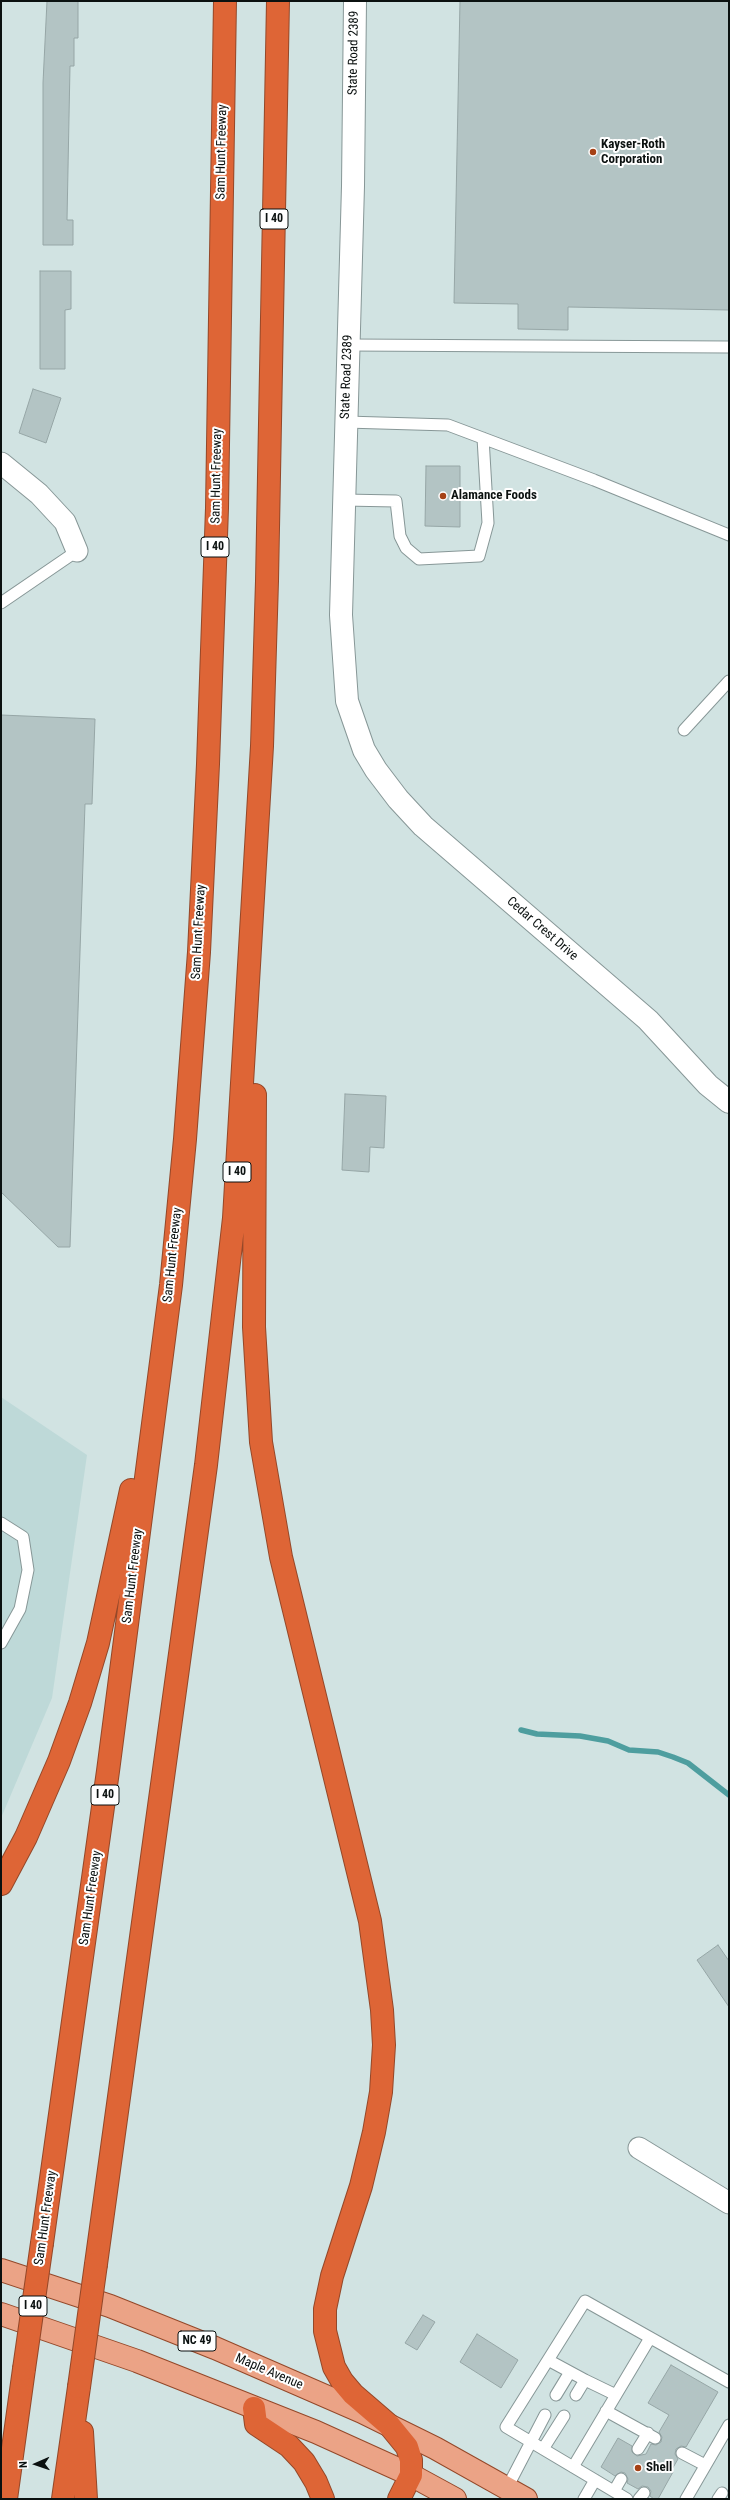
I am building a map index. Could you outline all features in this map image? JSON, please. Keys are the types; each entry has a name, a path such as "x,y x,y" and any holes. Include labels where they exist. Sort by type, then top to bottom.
{"highway":[{"name":"Sam Hunt Freeway","path":"6,2499 107,1778 171,1285 188,1099 198,952 208,764 217,508 225,1"},
{"name":"I 40","path":"63,2499 206,1466 234,1218 255,878 267,581 278,1"},
{"path":"255,878 254,1326 261,1442 281,1558 370,1921 382,2010 384,2045 381,2092 374,2132 361,2186 332,2276 325,2309 325,2331 334,2367 342,2381 353,2394 389,2425 407,2447 411,2475 399,2499"},
{"path":"1,1884 26,1837 59,1761 80,1703 98,1643 163,1346"},
{"path":"79,2388 86,2499"},
{"path":"254,2408 256,2424 289,2446 304,2462 316,2482 323,2499"}],"main road":[{"name":"Maple Avenue","path":"1,2270 110,2306 201,2343 389,2425 526,2499"},
{"path":"1,2314 137,2361 316,2432 411,2475 455,2499"}],"street":[{"name":"State Road 2389","path":"355,1 348,345 340,615 347,701 364,750"},
{"path":"1,463 39,494 66,522 77,551"},
{"name":"Cedar Crest Drive","path":"364,750 398,800 423,826 648,1020 708,1085 729,1102"},
{"path":"639,2148 729,2203"}],"lane":[{"path":"348,345 729,347"},
{"path":"346,422 448,425 594,480 729,535"},
{"path":"344,500 396,501 400,536 406,548 419,559 480,556 488,523 483,438"},
{"path":"1,603 77,551"},
{"path":"684,730 729,681"},
{"path":"1,1523 23,1537 28,1570 20,1609 1,1643"},
{"path":"627,2499 506,2427 585,2301 729,2382"},
{"path":"573,2467 650,2338"},
{"path":"548,2360 616,2395"},
{"path":"556,2396 570,2372"},
{"path":"576,2395 585,2380"},
{"path":"606,2412 651,2436 638,2449"},
{"path":"507,2488 545,2415"},
{"path":"543,2449 564,2416"},
{"path":"686,2499 729,2425"},
{"path":"682,2453 705,2465"},
{"path":"584,2499 595,2480"},
{"path":"614,2491 621,2480"}],"shaded area":[{"path":"1,1397 87,1455 52,1698 1,1818"}],"building":[{"path":"47,1 78,1 78,38 74,38 74,66 70,66 67,220 73,220 73,245 43,245 43,83"},
{"name":"Kayser-Roth Corporation","path":"460,1 729,1 729,310 568,307 568,330 518,329 518,304 454,303"},
{"path":"40,271 71,271 71,309 65,310 65,369 40,369"},
{"path":"33,389 61,398 46,443 19,433"},
{"name":"Alamance Foods","path":"426,466 460,466 460,527 425,526"},
{"path":"1,715 95,719 92,804 85,804 70,1247 58,1247 1,1192"},
{"path":"345,1094 386,1096 384,1148 370,1147 369,1172 342,1170"},
{"path":"718,1945 729,1961 729,2007 697,1960"},
{"path":"423,2315 435,2322 417,2350 405,2343"},
{"path":"477,2334 518,2360 501,2388 460,2362"},
{"path":"671,2365 718,2392 686,2447 681,2446 676,2449 675,2454 678,2459 671,2471 673,2472 658,2499 654,2499 650,2496 651,2491 648,2487 642,2486 638,2489 627,2483 628,2479 625,2473 621,2472 615,2476 601,2467 618,2438 632,2446 632,2452 637,2456 646,2454 651,2444 656,2445 661,2442 662,2437 659,2432 669,2415 648,2403"}],"waterway":[{"path":"521,1730 537,1734 580,1736 608,1741 629,1750 658,1752 688,1763 729,1795"}],"place":[{"name":"Kayser-Roth Corporation","path":"593,152"},
{"name":"Alamance Foods","path":"443,496"},
{"name":"Shell","path":"638,2468"}]}
